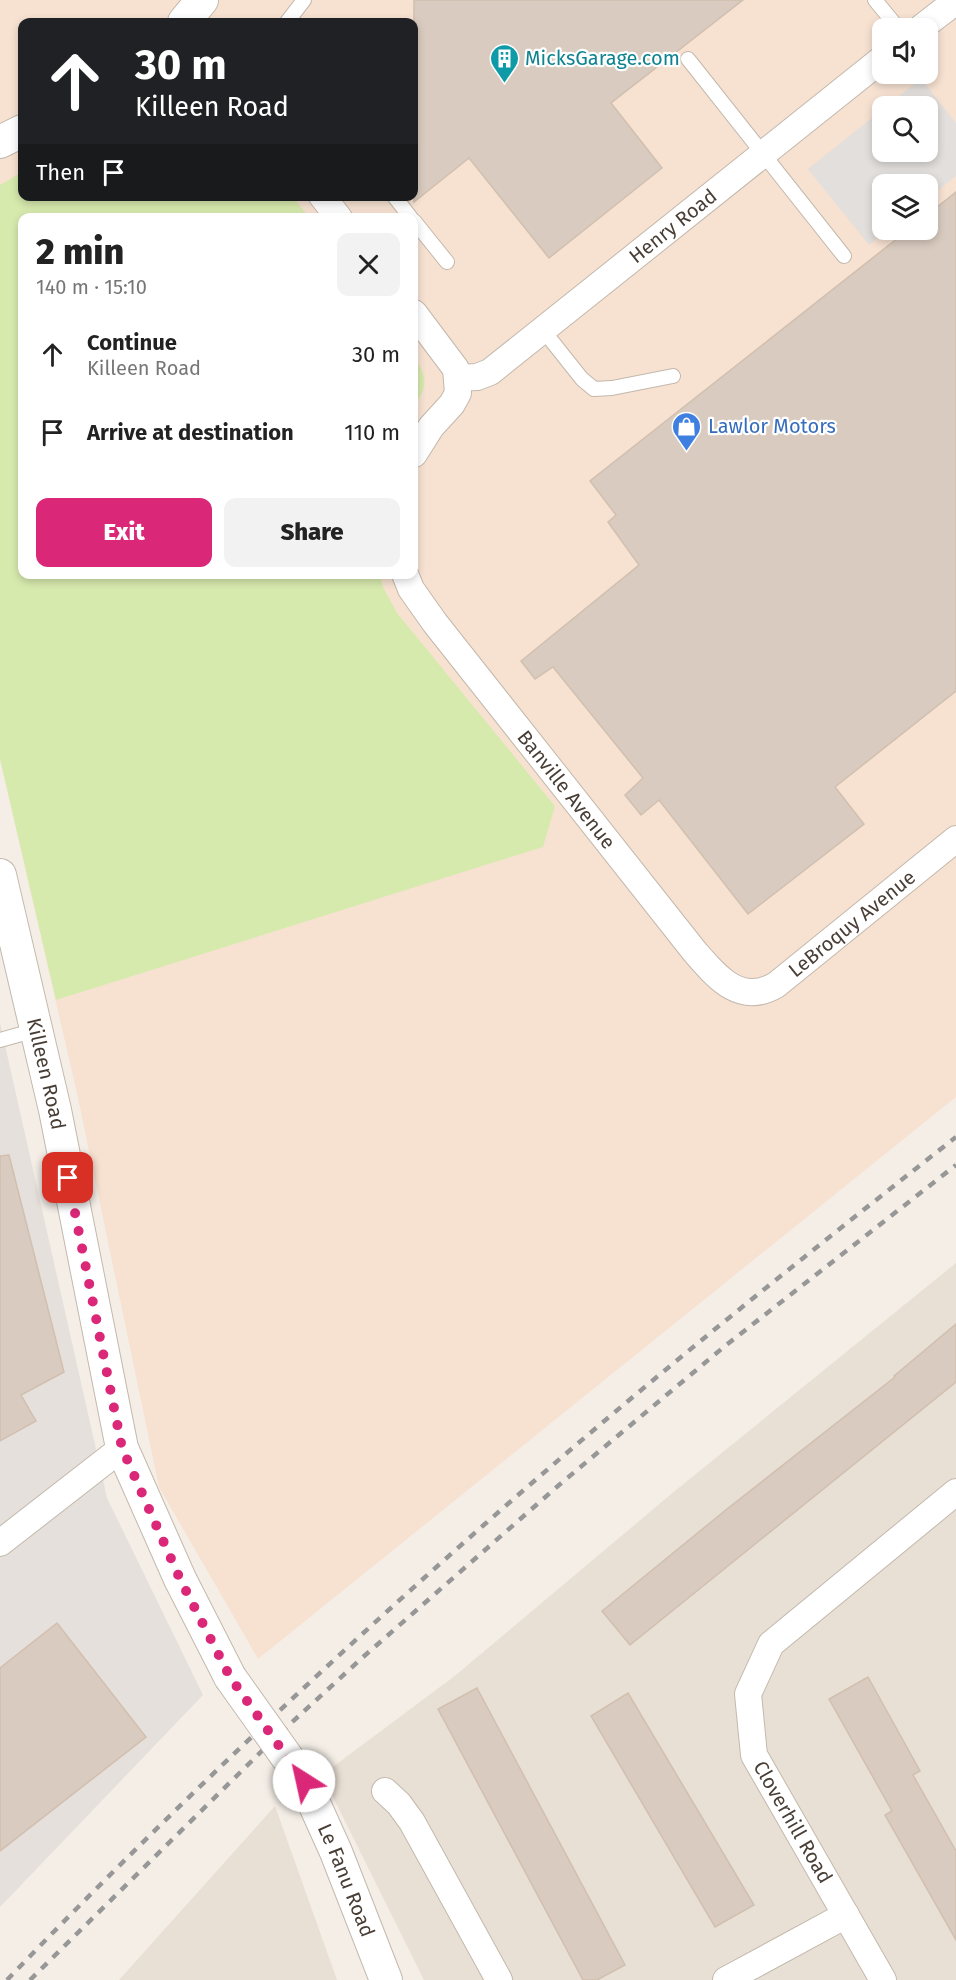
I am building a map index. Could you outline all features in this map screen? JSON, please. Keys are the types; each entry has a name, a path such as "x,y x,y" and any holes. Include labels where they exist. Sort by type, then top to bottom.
{"street":[{"path":"187,18 202,0"},
{"path":"934,18 956,1"},
{"name":"Henry Road","path":"458,378 477,377 490,372 872,67"},
{"path":"0,142 18,133"},
{"path":"326,201 335,213"},
{"path":"418,318 456,369 458,378 458,393 452,404 431,427 418,448"},
{"name":"Banville Avenue","path":"407,579 411,589 435,623 694,952 718,977 741,992"},
{"name":"LeBroquy Avenue","path":"741,992 766,991 776,985 956,839"},
{"name":"Killeen Road","path":"0,875 55,1110 122,1448 180,1579 230,1677"},
{"path":"0,1543 122,1448"},
{"name":"Cloverhill Road","path":"883,1980 754,1755 748,1694 771,1644 956,1492"},
{"name":"Le Fanu Road","path":"230,1677 304,1781 336,1852 386,1980"},
{"path":"385,1791 399,1804 412,1822 499,1980"},
{"path":"726,1980 846,1915"}],"lane":[{"path":"290,18 304,0"},
{"path":"875,0 890,18"},
{"path":"688,59 844,256"},
{"path":"398,201 407,213"},
{"path":"418,226 447,262"},
{"path":"543,330 582,379 594,389 612,388 673,376"},
{"path":"0,1040 36,1030"}],"shaded area":[{"path":"0,0 956,0 956,1097 258,1659 159,1487 78,1098 0,759"},
{"path":"915,84 925,84 935,96 899,96"},
{"path":"938,100 956,123 956,176 938,190 938,174 872,174 872,240 875,240 869,245 808,169 872,118 872,162 938,162"},
{"path":"0,1023 107,1498 203,1695 0,1907"},
{"path":"956,1263 956,1980 424,1980 322,1775 456,1675 670,1495"},
{"path":"275,1806 337,1980 119,1980"}],"green space":[{"path":"18,174 18,201 296,201 306,213 18,213 18,579 381,579 397,613 555,806 543,847 56,1000 0,759 0,185"},
{"path":"418,363 424,376 422,392 418,399"}],"building":[{"name":"MicksGarage.com","path":"414,0 743,0 611,103 662,168 549,258 469,158 418,199 418,18 414,18"},
{"path":"956,192 956,691 835,787 864,824 748,914 659,800 641,815 625,795 643,778 553,667 535,679 521,661 639,565 608,522 616,515 590,481 895,240 938,240 938,206"},
{"path":"9,1155 64,1372 21,1395 36,1421 0,1441 0,1156"},
{"path":"956,1324 956,1382 630,1645 602,1611 895,1377"},
{"path":"57,1623 146,1737 0,1851 0,1668"},
{"path":"868,1677 920,1771 913,1775 956,1851 956,1940 885,1815 892,1811 829,1699"},
{"path":"477,1688 625,1965 597,1980 583,1980 438,1709"},
{"path":"628,1693 754,1905 715,1927 591,1716"}],"railway":[{"path":"7,1980 201,1785 471,1536 694,1346 956,1137"},
{"path":"30,1980 277,1736 362,1658 559,1485 725,1346 956,1165"}],"place":[{"name":"MicksGarage.com","path":"504,84"},
{"name":"Lawlor Motors","path":"687,452"}],"route":[{"path":"68,1178 122,1448 180,1579 230,1677 304,1781"}]}
